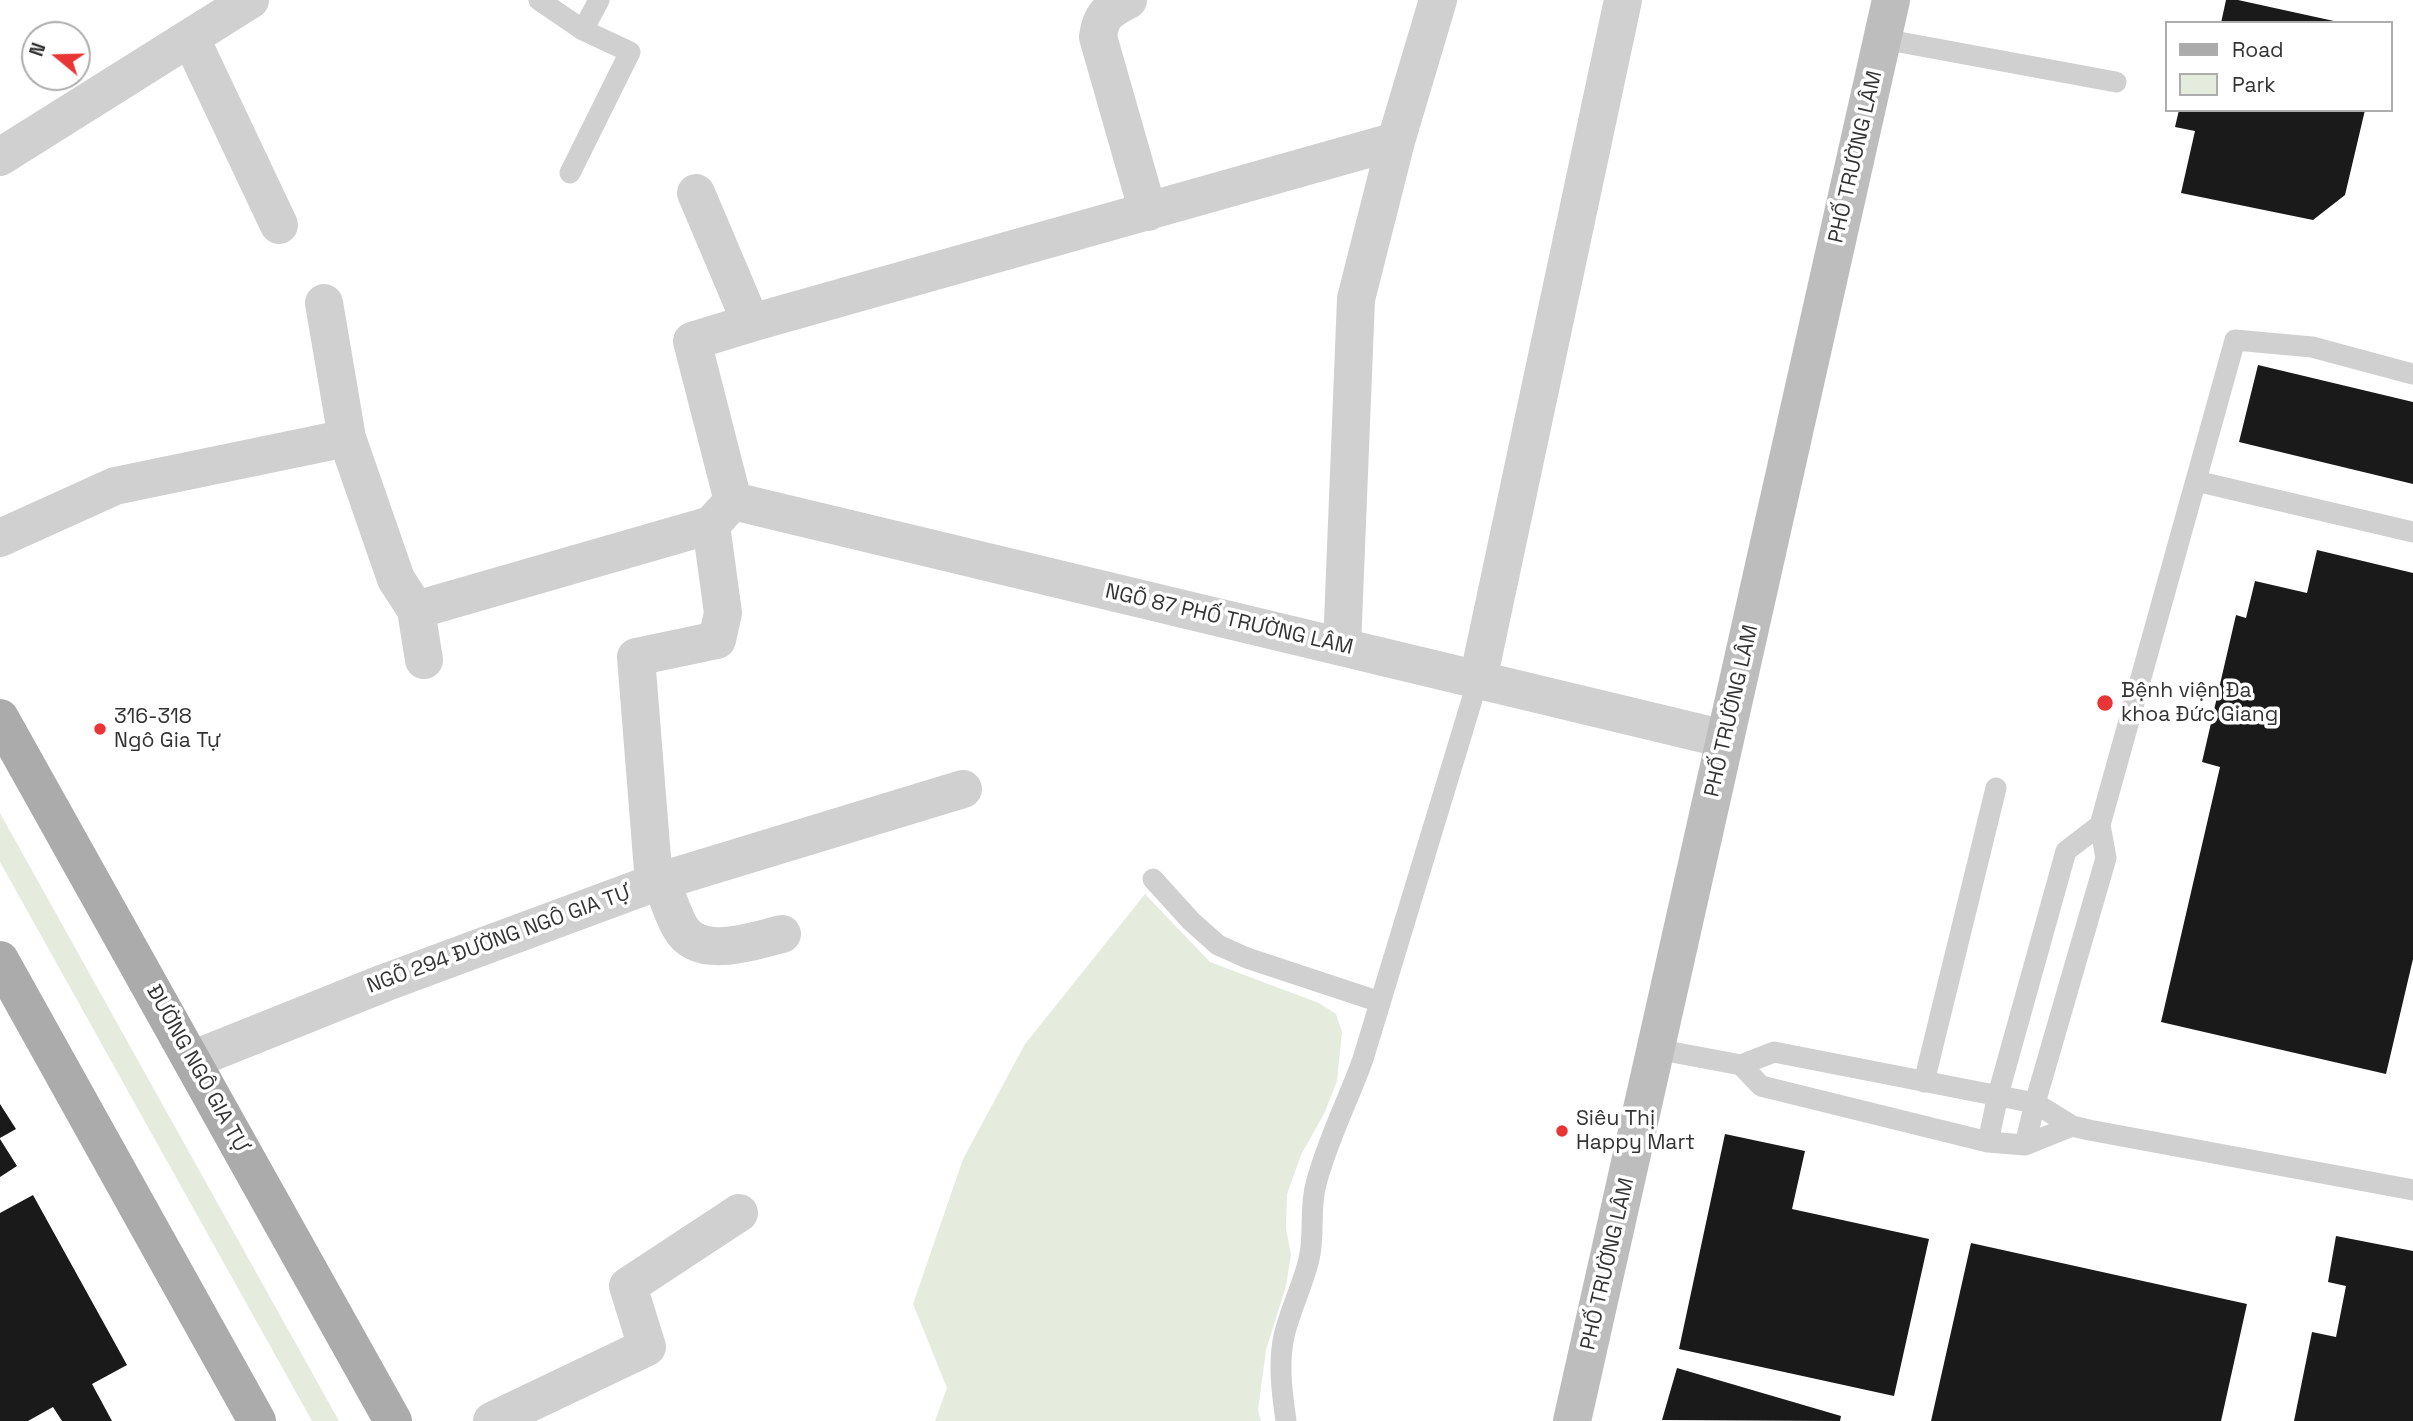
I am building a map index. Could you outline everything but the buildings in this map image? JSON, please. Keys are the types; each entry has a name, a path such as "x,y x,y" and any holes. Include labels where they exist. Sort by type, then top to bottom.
{"main road":[{"name":"PHỐ TRƯỜNG LÂM","path":"1572,1421 1891,0"},
{"name":"ĐƯỜNG NGÔ GIA TỰ","path":"0,718 393,1421"},
{"path":"0,960 257,1421"}],"street":[{"path":"0,157 250,0"},
{"path":"1128,0 1111,9 1100,20 1098,37 1149,212"},
{"path":"1342,647 1356,299 1396,141 1438,0"},
{"path":"1478,680 1623,0"},
{"path":"191,39 279,225"},
{"path":"416,610 722,513 692,341 1396,141"},
{"path":"696,193 751,323"},
{"path":"324,303 347,438 396,579 416,610 424,660"},
{"path":"0,538 115,486 347,438"},
{"name":"NGÕ 87 PHỐ TRƯỜNG LÂM","path":"722,513 1342,647 1726,739"},
{"name":"NGÕ 294 ĐƯỜNG NGÔ GIA TỰ","path":"192,1060 384,983 658,882 636,657 718,640 723,613 722,513"},
{"path":"782,934 728,946 699,944 688,939 679,926 658,882 963,789"},
{"path":"492,1421 647,1347 628,1286 739,1213"}],"lane":[{"path":"539,0 583,30 630,52 570,173"},
{"path":"583,30 598,0"},
{"path":"1882,39 2116,82"},
{"path":"2025,1144 2106,858 2100,825 2235,340 2312,347 2413,374"},
{"path":"2196,481 2413,532"},
{"path":"1286,1421 1280,1377 1284,1335 1311,1253 1310,1218 1315,1186 1363,1059 1478,680"},
{"path":"1924,1082 1996,788"},
{"path":"1988,1142 1998,1095 2066,851 2100,825"},
{"path":"1153,879 1191,921 1219,945 1247,958 1380,1002"},
{"path":"1656,1049 1741,1065 1774,1052 2035,1103 2073,1126 2413,1190"},
{"path":"1741,1065 1760,1086 1988,1142 2025,1144 2073,1126"}],"green space":[{"path":"0,813 339,1421 312,1421 0,862"},
{"path":"1145,894 1210,962 1319,1003 1336,1014 1342,1032 1337,1081 1325,1112 1301,1155 1287,1194 1286,1228 1291,1255 1286,1286 1266,1350 1258,1410 1261,1421 935,1421 947,1388 913,1304 963,1159 1025,1044"}],"place":[{"name":"Bệnh viện Đa khoa Đức Giang","path":"2105,703"},
{"name":"316-318 Ngô Gia Tự","path":"100,729"},
{"name":"Siêu Thị Happy Mart","path":"1562,1131"}]}
